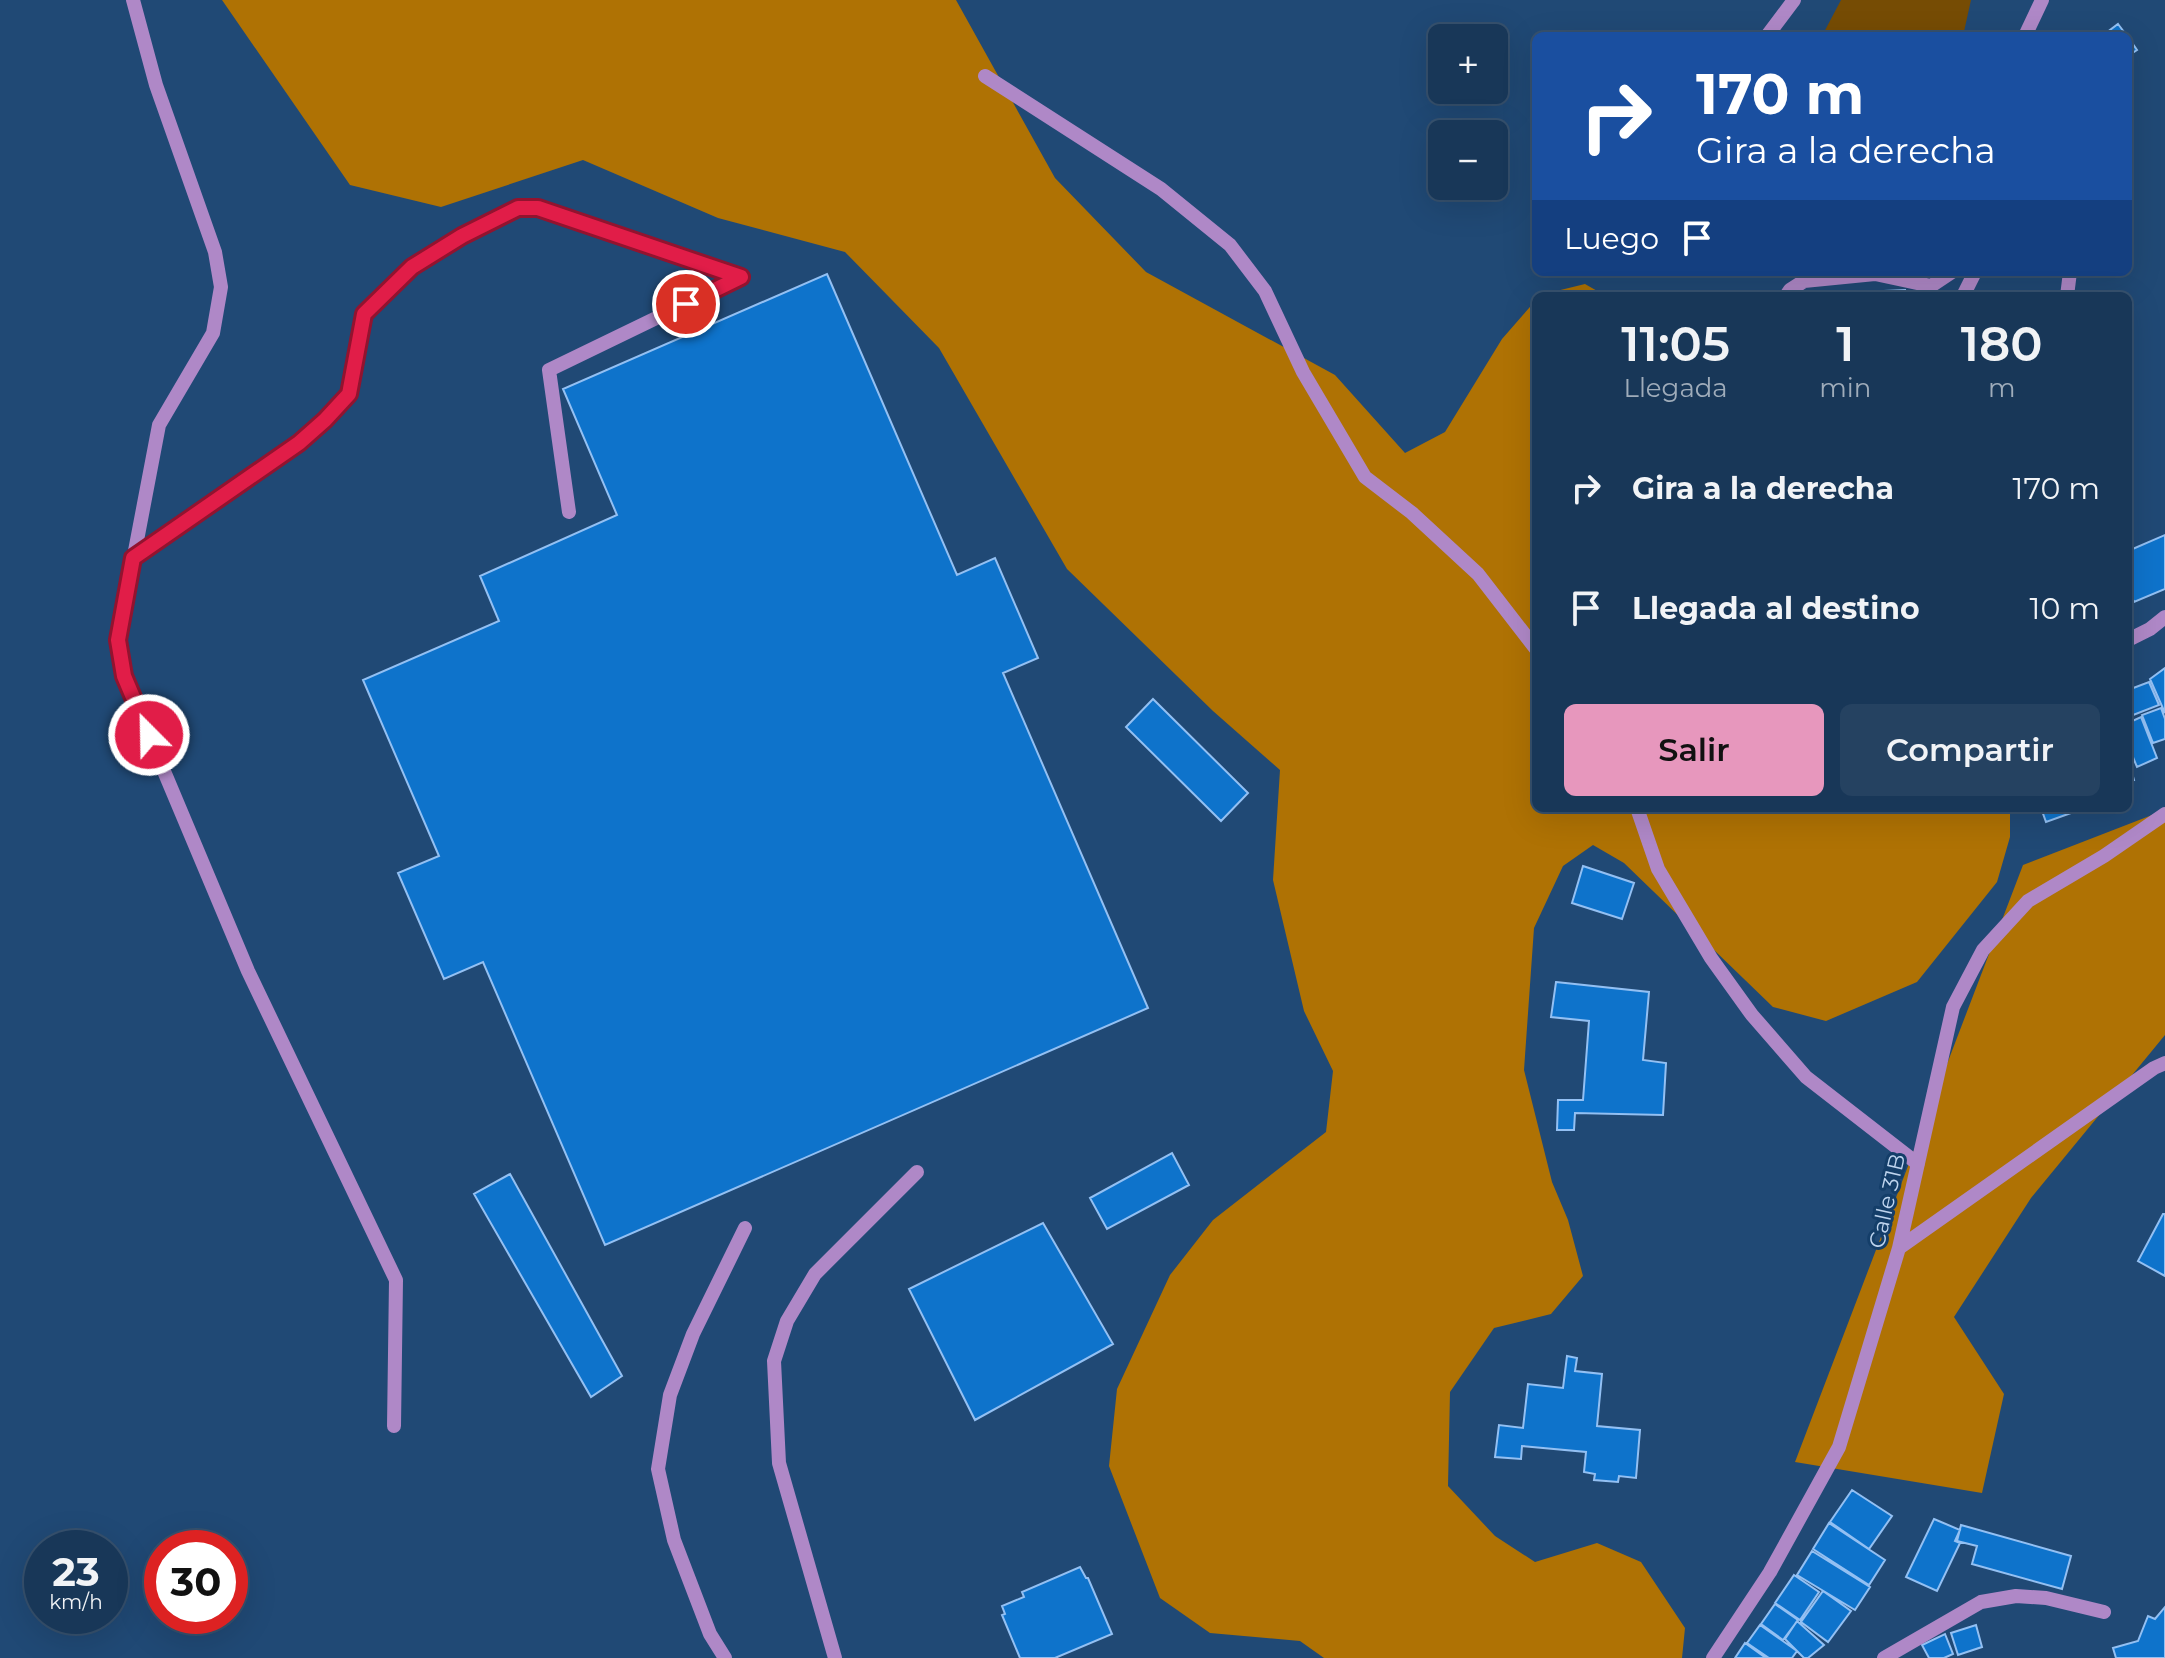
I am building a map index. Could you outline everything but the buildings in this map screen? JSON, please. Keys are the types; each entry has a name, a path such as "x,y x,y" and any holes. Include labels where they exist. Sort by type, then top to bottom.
{"street":[{"path":"133,0 156,85 215,252 221,287 213,333 159,425 118,640 124,676 248,971 396,1280 394,1426"},
{"path":"1770,32 1794,0"},
{"path":"2027,32 2042,0"},
{"path":"985,76 1161,189 1230,245 1265,291 1303,372 1365,477 1412,513 1478,574 1532,644"},
{"path":"133,558 299,443 325,420 349,394 364,314 412,267 462,236 518,208 538,208 741,277 549,370 569,512"},
{"path":"1789,292 1804,281 1855,276"},
{"path":"1884,276 1931,286 1946,276"},
{"path":"2132,638 2165,617"},
{"path":"1638,812 1658,869 1711,958 1752,1015 1806,1077 1918,1164"},
{"name":"Calle 31B","path":"1713,1658 1770,1572 1839,1447 1899,1248 1953,1007 1983,950 2028,901 2104,856 2165,814"},
{"path":"1899,1248 2165,1063"},
{"path":"835,1658 779,1463 774,1361 787,1321 815,1274 917,1172"},
{"path":"725,1658 710,1634 674,1540 658,1469 670,1395 693,1334 745,1228"},
{"path":"1884,1658 1981,1602 2016,1596 2046,1598 2104,1612"}],"shaded area":[{"path":"222,0 956,0 1055,178 1146,272 1335,375 1405,453 1445,432 1502,339 1532,305 1532,812 2010,812 2010,837 1997,882 1917,982 1826,1021 1773,1007 1624,863 1593,845 1563,866 1534,928 1524,1070 1552,1182 1568,1220 1583,1276 1551,1314 1494,1328 1450,1392 1448,1486 1495,1536 1535,1562 1597,1543 1641,1562 1685,1628 1682,1658 1324,1658 1300,1641 1210,1633 1160,1598 1109,1466 1117,1389 1170,1275 1213,1220 1326,1132 1333,1071 1304,1011 1273,880 1280,770 1213,711 1067,569 939,348 845,252 718,218 583,160 441,207 350,185"},
{"path":"1841,0 1971,0 1964,32 1824,32"},
{"path":"1585,284 1599,292 1552,292"},
{"path":"2165,810 2165,1035 2031,1198 1954,1317 2004,1394 1982,1493 1795,1462 2023,865"}],"route":[{"path":"149,735 124,676 118,640 133,558 299,443 325,420 349,394 364,314 412,267 462,236 518,208 538,208 741,277 686,304"}]}
